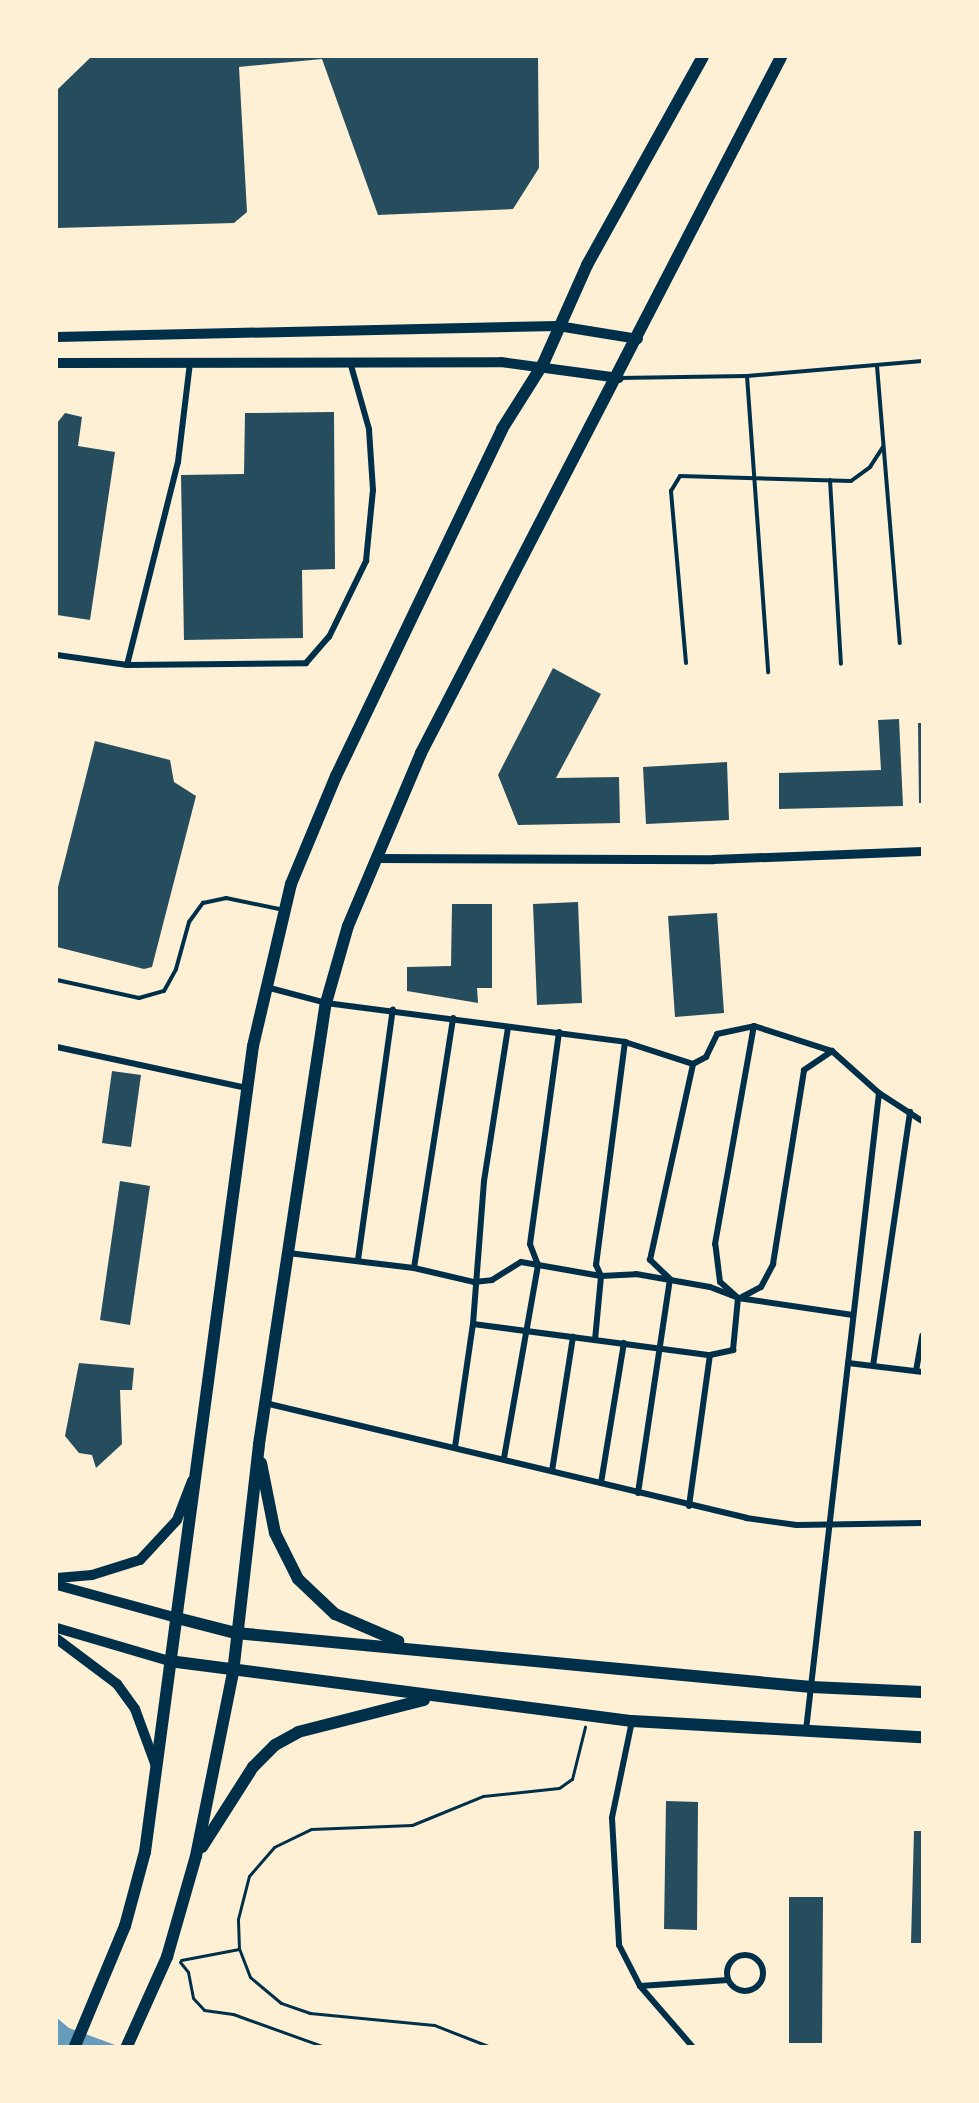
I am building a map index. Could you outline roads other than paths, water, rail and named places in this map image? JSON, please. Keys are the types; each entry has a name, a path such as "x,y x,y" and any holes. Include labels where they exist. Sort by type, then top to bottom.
{"main road":[{"path":"75,2046 125,1926 158,1776 169,1661 177,1618 248,1088 266,987 284,910 336,776 502,429 543,364 558,326 703,57"},
{"path":"127,2046 173,1959 233,1673 259,1444 326,1003 375,858 421,753 619,378 781,57"},
{"path":"57,337 558,326 638,339"},
{"path":"57,363 543,364 619,378"},
{"path":"259,1444 275,1533 298,1580 335,1614 413,1647"},
{"path":"57,1578 120,1567 158,1546 177,1520 198,1464"},
{"path":"57,1585 236,1633 413,1647 811,1687 922,1692"},
{"path":"57,1628 169,1661 233,1673 431,1698 632,1721 806,1734 922,1737"},
{"path":"57,1638 73,1645 123,1692 148,1739 158,1776"},
{"path":"196,1856 253,1767 275,1745 298,1732 431,1698"}],"street":[{"path":"57,655 127,665 306,663 329,637 366,561 373,490 369,429 350,362"},
{"path":"127,665 178,462 190,363"},
{"path":"375,858 713,859 922,851"},
{"path":"266,987 326,1003 625,1041 693,1064 706,1058 717,1034 754,1026 832,1051 879,1093 922,1121"},
{"path":"358,1260 393,1010"},
{"path":"414,1268 453,1018"},
{"path":"738,1298 720,1282 715,1244 754,1026"},
{"path":"455,1447 473,1324 474,1282 508,1027"},
{"path":"504,1458 523,1330 538,1265 530,1244 559,1032"},
{"path":"595,1340 601,1276 596,1265 625,1041"},
{"path":"57,1047 248,1088"},
{"path":"738,1298 761,1287 773,1264 796,1095 804,1070 832,1051"},
{"path":"670,1279 650,1260 693,1064"},
{"path":"806,1734 879,1093"},
{"path":"873,1366 910,1113"},
{"path":"288,1253 414,1268 474,1282 492,1280 521,1262 601,1276 670,1279 738,1298 853,1315"},
{"path":"638,1493 663,1349 670,1279"},
{"path":"473,1324 710,1355 733,1350 738,1298"},
{"path":"848,1363 919,1372 922,1336"},
{"path":"552,1471 573,1337"},
{"path":"601,1482 624,1343"},
{"path":"689,1506 710,1355"},
{"path":"265,1403 504,1458 689,1506 797,1525 922,1523"},
{"path":"632,1721 612,1818 611,1879 620,1945 640,1986 692,2046"},
{"path":"640,1986 728,1980 748,1991 762,1979 762,1966 755,1957 738,1955 729,1963 728,1980"}],"lane":[{"path":"619,378 747,376 922,362"},
{"path":"877,366 900,643"},
{"path":"747,376 758,479 768,672"},
{"path":"686,663 671,491 680,476 695,473 758,479 851,481 870,467 883,447"},
{"path":"830,480 841,664"},
{"path":"57,980 139,998 164,991 176,969 189,922 203,903 226,898 284,910"}],"water":[{"path":"57,2018 69,2028 118,2046 57,2046"}]}
